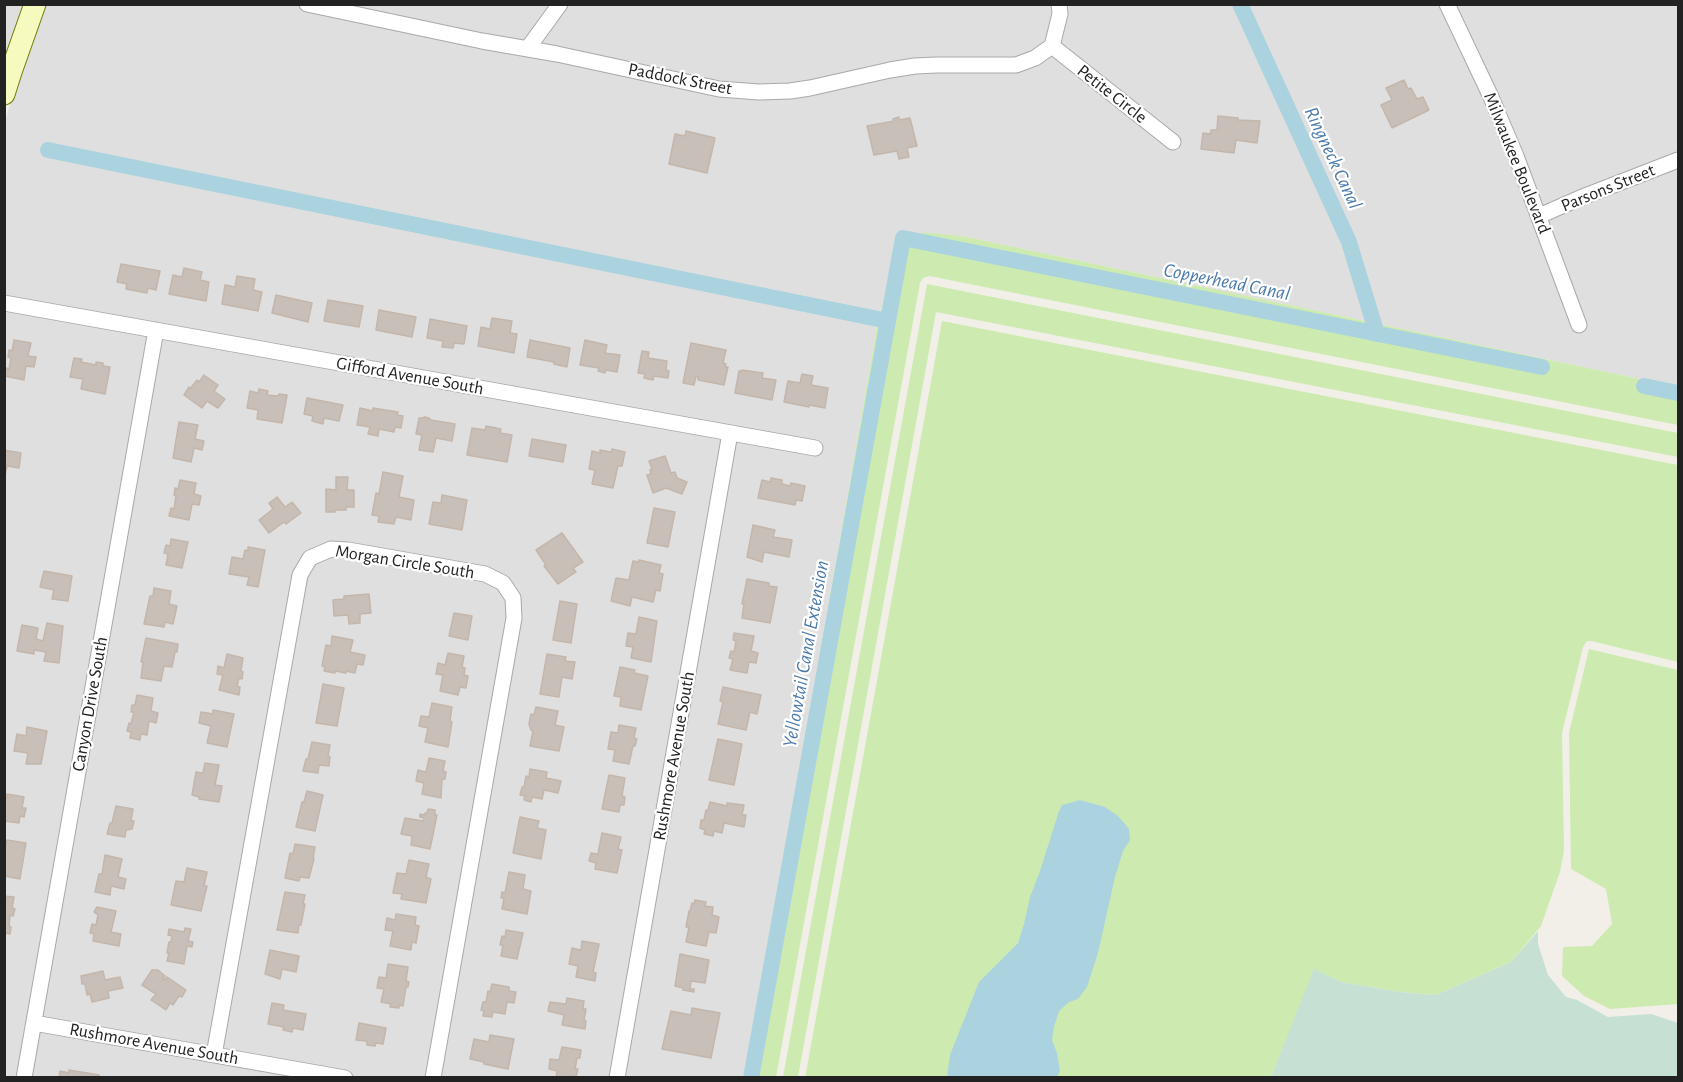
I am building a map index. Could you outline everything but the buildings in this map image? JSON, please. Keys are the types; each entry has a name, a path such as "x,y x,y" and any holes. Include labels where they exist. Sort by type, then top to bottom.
{"street":[{"path":"4,94 35,4"},
{"path":"528,48 560,4"},
{"path":"1052,46 1060,14 1059,4"},
{"name":"Milwaukee Boulevard","path":"1447,4 1491,97 1580,325"},
{"name":"Paddock Street","path":"310,5 719,89 759,92 810,88 915,66 1016,65 1035,58 1052,46"},
{"name":"Petite Circle","path":"1052,46 1173,142"},
{"name":"Parsons Street","path":"1539,216 1678,160"},
{"name":"Gifford Avenue South","path":"4,303 815,448"},
{"name":"Canyon Drive South","path":"24,1077 156,330"},
{"name":"Rushmore Avenue South","path":"617,1077 730,433"},
{"name":"Morgan Circle South","path":"214,1055 300,575 310,558 331,549 348,550 485,574 503,583 513,598 514,618 433,1077"},
{"name":"Rushmore Avenue South","path":"34,1023 345,1077"}],"shaded area":[{"path":"5,5 26,5 5,64"},
{"path":"44,5 1678,5 1678,387 962,236 912,236 897,250 878,321 746,1077 5,1078 4,125"}],"green space":[{"path":"921,233 962,236 1678,387 1678,425 929,276 923,278 920,283 776,1077 746,1077 878,321 897,250 912,236"},
{"path":"927,284 1678,433 1678,457 936,312 798,1077 783,1077"},
{"path":"942,321 1678,465 1678,662 1591,641 1587,641 1583,647 1562,733 1564,851 1560,872 1541,926 1511,962 1436,995 1400,992 1341,982 1315,970 1271,1077 805,1078"},
{"path":"1589,649 1678,670 1678,1004 1610,1009 1584,996 1562,976 1563,947 1592,946 1612,924 1606,889 1571,869 1569,733"},
{"path":"1538,931 1538,944 1548,975 1566,997 1577,1000 1608,1017 1651,1014 1678,1023 1678,1077 1271,1077 1315,966 1316,970 1341,982 1400,992 1436,995 1511,962"}],"water":[{"path":"1080,800 1105,807 1118,816 1129,829 1130,840 1123,851 1115,877 1098,953 1087,987 1078,999 1069,1002 1059,1011 1054,1027 1052,1040 1060,1071 1057,1077 947,1077 950,1055 979,982 1018,943 1030,897 1059,811 1062,805"}],"waterway":[{"name":"Ringneck Canal","path":"1240,4 1349,242 1377,334"},
{"path":"48,150 888,321"},
{"name":"Yellowtail Canal Extension","path":"751,1078 903,238 1542,367"},
{"name":"Copperhead Canal","path":"1644,386 1678,393"}]}
